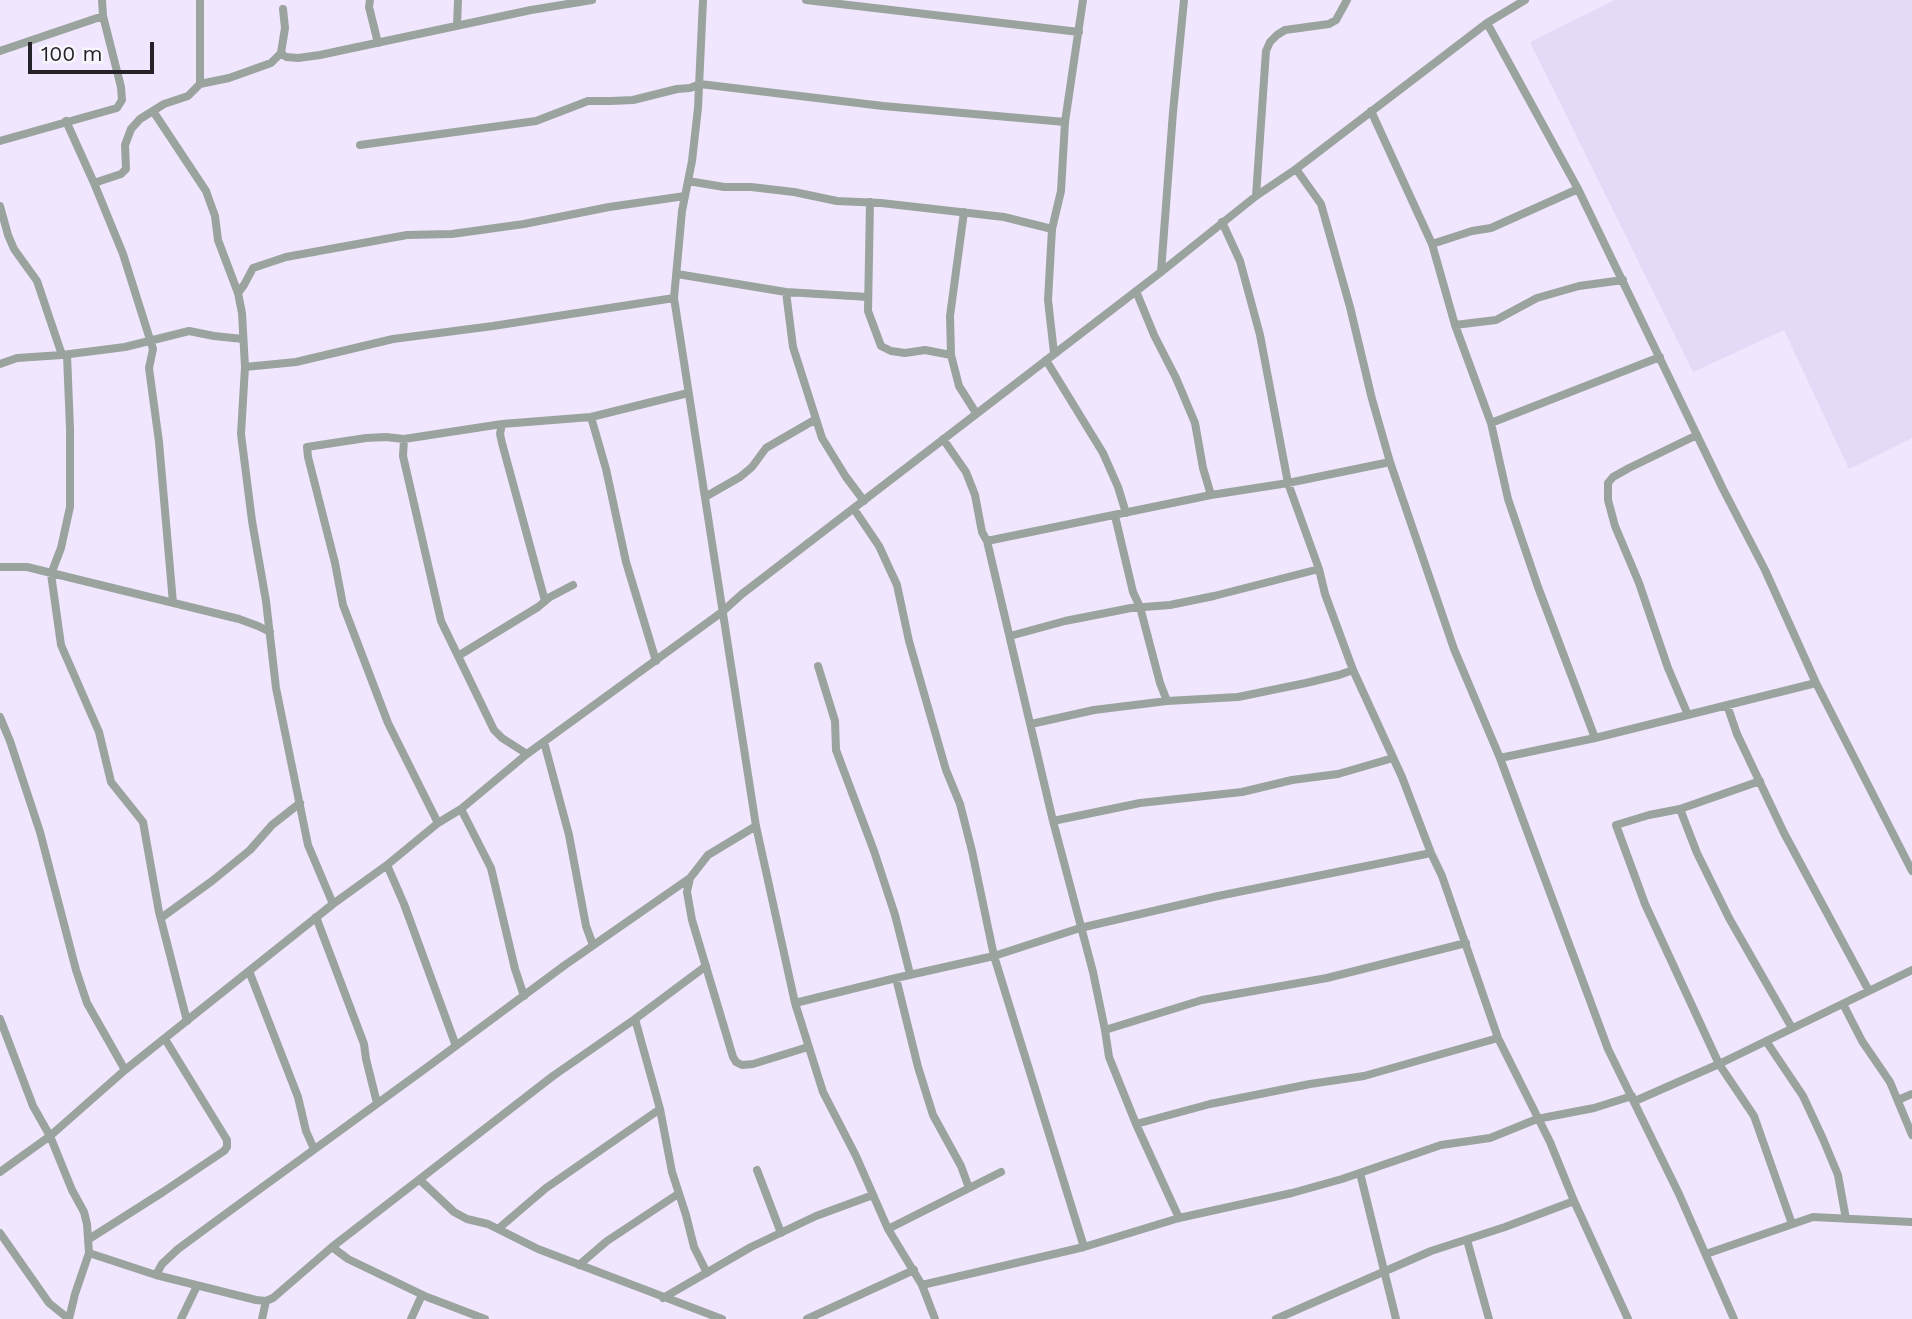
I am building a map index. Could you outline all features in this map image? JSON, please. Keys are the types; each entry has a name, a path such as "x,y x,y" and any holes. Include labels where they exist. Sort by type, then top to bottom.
{"street":[{"path":"0,141 117,108 122,100 121,87 103,16 102,0"},
{"path":"200,0 200,84"},
{"path":"370,0 369,7 378,43"},
{"path":"457,26 458,0"},
{"path":"281,53 286,57 298,58 592,0"},
{"path":"703,0 700,84 692,161 682,211 674,298 757,826 795,1003 823,1092 856,1156 888,1229 922,1285 935,1319"},
{"path":"806,0 1079,32"},
{"path":"1054,353 1048,300 1052,229 1061,191 1065,122 1083,0"},
{"path":"1161,272 1184,0"},
{"path":"1256,195 1266,51 1270,42 1285,30 1329,24 1343,11 1347,0"},
{"path":"0,1172 50,1136 125,1070 333,904 387,865 438,823 461,809 527,754 722,612 1161,272 1256,195 1296,169 1512,3 1525,0"},
{"path":"94,183 121,174 126,169 125,145 131,129 140,119 163,104 188,96 200,84 229,78 271,63 281,53 285,29 283,9"},
{"path":"0,51 103,16"},
{"path":"1487,23 1578,189 1765,570 1816,683 1912,871"},
{"path":"360,145 536,121 588,101 633,100 700,84 883,106 1065,122"},
{"path":"153,111 206,191 215,216 218,240 238,293 245,367 241,434 276,688 308,845 333,904"},
{"path":"1371,111 1432,244 1455,325 1491,423 1508,499 1595,738"},
{"path":"66,121 123,254 153,349 149,368 159,442 173,603"},
{"path":"1296,169 1321,204 1390,462 1454,649 1500,758 1608,1049 1634,1098 1734,1319"},
{"path":"688,181 724,187 794,192 837,201 870,202 1004,217 1052,229"},
{"path":"1432,244 1491,228 1578,189"},
{"path":"238,293 253,268 286,257 407,235 452,234 524,224 685,195"},
{"path":"870,202 868,311 881,346 905,353 925,350 951,355"},
{"path":"0,206 14,249 37,281 65,355 70,429 70,507 61,548 51,574 61,645 99,732 111,782 143,822 161,918 187,1021"},
{"path":"964,212 950,316 951,355 959,386 976,414"},
{"path":"1222,222 1240,261 1260,335 1288,482 1353,670 1402,777 1466,943 1498,1038 1550,1142 1628,1319"},
{"path":"677,274 786,292 868,297"},
{"path":"1455,325 1496,320 1537,298 1579,286 1623,280"},
{"path":"1136,291 1195,423 1211,495"},
{"path":"786,292 793,347 822,438 864,501"},
{"path":"245,367 296,362 393,339 674,298"},
{"path":"0,364 17,358 125,347 190,331 243,339"},
{"path":"1491,423 1660,357"},
{"path":"1046,360 1103,453 1126,513"},
{"path":"438,823 388,723 343,605 307,449 309,446 366,438 404,439 502,424 591,417 688,393"},
{"path":"591,417 609,481 626,562 656,661"},
{"path":"705,497 740,477 752,467 766,448 816,419"},
{"path":"502,424 502,443 545,601"},
{"path":"1688,715 1615,526 1608,500 1608,483 1629,468 1697,435"},
{"path":"404,439 403,456 441,621 494,730 527,754"},
{"path":"943,439 966,471 975,495 1053,821 1093,972 1109,1057 1179,1218"},
{"path":"987,541 1390,462"},
{"path":"853,509 879,546 897,585 909,641 942,757 967,827 994,956 1084,1247"},
{"path":"1115,516 1133,593 1140,607 1167,701"},
{"path":"0,567 27,567 258,625 270,632"},
{"path":"1010,636 1065,621 1214,596 1319,569"},
{"path":"458,656 573,585"},
{"path":"818,666 835,721 836,750 874,851 911,974"},
{"path":"1031,724 1094,710 1167,701 1238,697 1353,670"},
{"path":"1500,758 1595,738 1816,683"},
{"path":"1727,705 1737,734 1784,833 1869,991"},
{"path":"0,717 40,832 87,1003 125,1070"},
{"path":"544,742 569,835 586,926 593,945"},
{"path":"1053,821 1140,803 1242,792 1293,780 1338,774 1393,758"},
{"path":"1760,781 1680,808 1616,824 1616,827 1645,904 1719,1063 1754,1116 1792,1224"},
{"path":"161,918 250,850 272,825 300,803"},
{"path":"1680,808 1697,853 1729,918 1792,1028"},
{"path":"461,809 491,869 524,996"},
{"path":"156,1275 178,1249 593,945 690,878 708,855 757,826"},
{"path":"795,1003 994,956 1080,928 1218,895 1431,853"},
{"path":"387,865 456,1046"},
{"path":"690,878 687,892 692,920 736,1062 742,1065 753,1064 808,1046"},
{"path":"316,918 364,1044 377,1104"},
{"path":"1105,1030 1202,1000 1327,978 1466,943"},
{"path":"89,1253 197,1286 256,1300 266,1301 273,1298 332,1247 553,1076 706,966"},
{"path":"922,1285 1084,1247 1179,1218 1292,1193 1360,1173 1441,1144 1490,1138 1537,1119 1634,1098 1719,1063 1912,970"},
{"path":"249,971 298,1097 313,1149"},
{"path":"896,978 933,1115 970,1188"},
{"path":"1843,1004 1862,1041 1890,1082 1912,1135"},
{"path":"635,1019 660,1109 678,1194 687,1215 694,1247 707,1273"},
{"path":"0,1021 33,1106 50,1136 84,1212 89,1253 69,1319 49,1303 0,1233"},
{"path":"1136,1124 1234,1099 1364,1076 1498,1038"},
{"path":"89,1239 227,1147 227,1140 165,1039"},
{"path":"1766,1041 1803,1096 1823,1139 1838,1175 1846,1219"},
{"path":"1898,1100 1912,1094"},
{"path":"498,1229 546,1188 660,1109"},
{"path":"757,1170 782,1233"},
{"path":"888,1229 1001,1172"},
{"path":"1360,1173 1396,1319"},
{"path":"420,1180 453,1212 467,1219 488,1224 538,1249 722,1319"},
{"path":"579,1265 607,1241 678,1194"},
{"path":"663,1298 751,1247 816,1216 873,1195"},
{"path":"1276,1319 1431,1251 1574,1201"},
{"path":"1706,1254 1814,1217 1912,1222"},
{"path":"1467,1240 1489,1319"},
{"path":"332,1247 348,1259 422,1295 485,1319"},
{"path":"807,1319 914,1270"},
{"path":"181,1319 197,1286"},
{"path":"411,1319 422,1295"},
{"path":"262,1319 266,1301"}],"shaded area":[{"path":"1615,0 1912,0 1912,438 1849,469 1784,330 1693,372 1530,42"}]}
